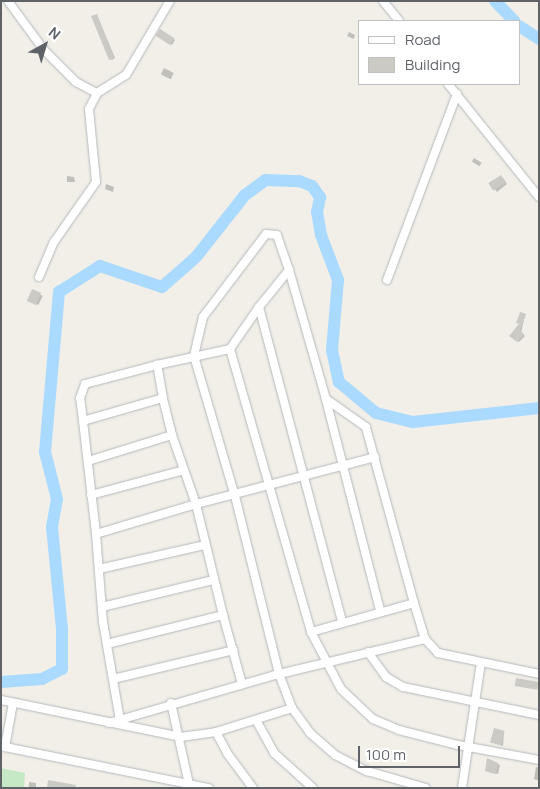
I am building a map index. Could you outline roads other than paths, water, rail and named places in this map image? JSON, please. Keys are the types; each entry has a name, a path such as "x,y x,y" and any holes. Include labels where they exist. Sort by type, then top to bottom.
{"street":[{"path":"8,1 44,50 76,82 97,92"},
{"path":"39,277 54,242 96,182 89,109 97,92 126,75 170,1"},
{"path":"383,1 398,20"},
{"path":"449,85 539,197"},
{"path":"387,280 456,94"},
{"path":"380,610 326,399 278,236 266,234 203,317 194,356 235,496 279,674 292,708 310,733 335,755 401,785 426,788"},
{"path":"120,720 102,607 96,534 80,398 86,384 194,356 230,349 288,270"},
{"path":"259,307 306,477 342,621"},
{"path":"230,349 311,632 325,663 341,690 373,719 458,745 539,760"},
{"path":"157,365 172,435 196,504 242,684"},
{"path":"83,421 164,398"},
{"path":"326,399 366,428 376,457 425,639 438,653 539,674"},
{"path":"88,461 172,435"},
{"path":"96,534 196,504 235,496 376,457"},
{"path":"91,494 184,470"},
{"path":"99,569 205,545"},
{"path":"102,607 214,580"},
{"path":"311,632 380,610 414,603"},
{"path":"107,644 223,615"},
{"path":"109,723 172,703 279,674 425,639"},
{"path":"113,679 234,650"},
{"path":"368,652 386,677 403,686 463,702 539,715"},
{"path":"462,788 477,704 480,663"},
{"path":"1,700 181,737 216,732 292,708"},
{"path":"13,703 5,747 209,788"},
{"path":"172,703 181,737 189,784"},
{"path":"256,720 274,753 313,788"},
{"path":"216,732 227,753 253,788"}],"waterway":[{"path":"495,1 513,20"},
{"path":"520,27 539,39"},
{"path":"1,682 42,679 62,669 62,629 52,527 57,499 45,452 59,292 100,266 162,287 196,257 245,195 266,180 299,181 312,186 320,197 317,212 321,235 338,280 332,350 339,382 376,413 413,422 539,408"}]}
